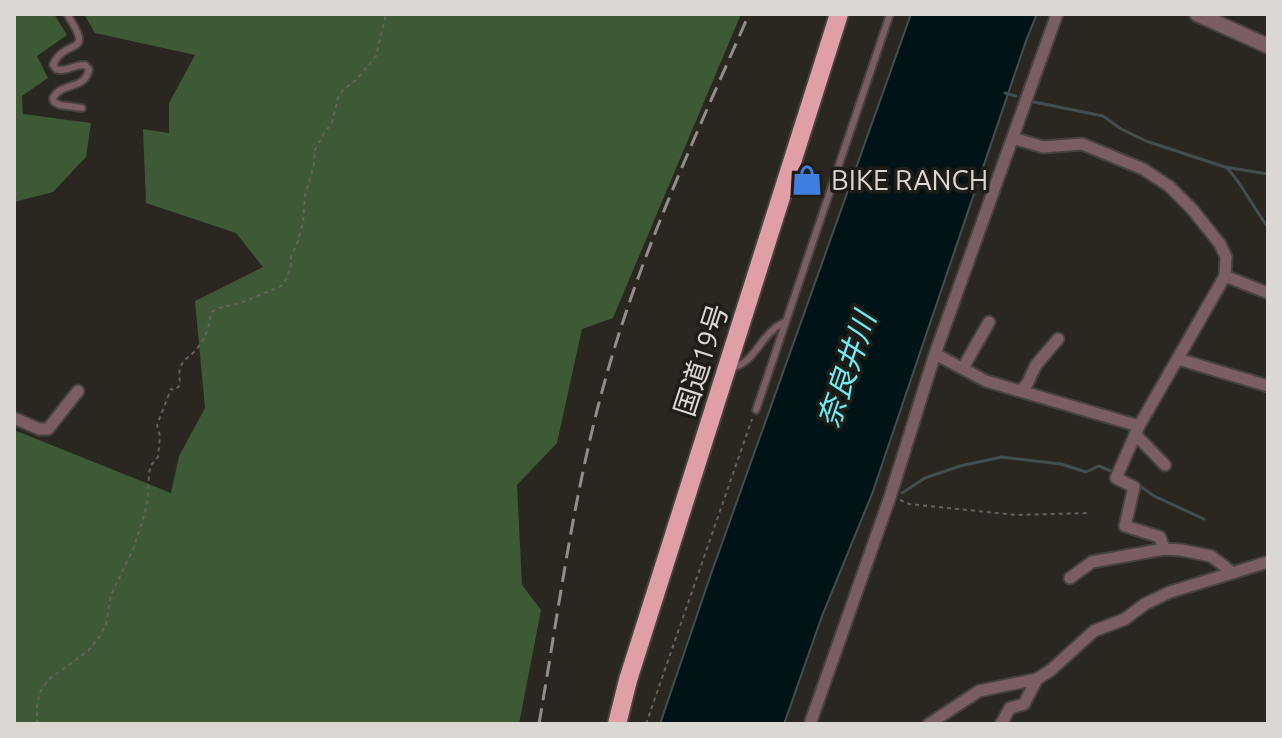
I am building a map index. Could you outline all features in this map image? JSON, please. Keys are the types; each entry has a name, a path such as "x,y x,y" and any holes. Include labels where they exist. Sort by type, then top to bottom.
{"highway":[{"name":"国道19号","path":"617,724 628,680 839,14"}],"street":[{"path":"810,724 890,497 935,354 1057,14"},
{"path":"1197,14 1268,46"},
{"path":"1013,138 1043,147 1082,144 1143,169 1169,186 1192,209 1220,244 1226,257 1225,276 1137,430 1116,478 1134,487 1125,526 1160,537 1164,549"},
{"path":"1225,276 1268,293"},
{"path":"963,368 989,322"},
{"path":"1021,390 1036,365 1058,339"},
{"path":"935,354 986,381 1137,430 1165,465"},
{"path":"1178,359 1268,386"},
{"path":"14,418 39,429 48,429 78,391"},
{"path":"1070,578 1092,562 1164,549 1211,556 1233,573"},
{"path":"929,724 979,691 1037,679 1094,631 1125,619 1145,604 1170,592 1268,562"},
{"path":"1001,724 1010,708 1024,704 1037,679"}],"lane":[{"path":"67,14 80,34 80,40 59,56 53,65 62,71 79,64 85,65 89,69 88,75 83,81 57,91 53,98 60,105 82,108"},
{"path":"756,410 890,14"},
{"path":"727,369 740,366 751,358 774,328 785,322"}],"path":[{"path":"37,724 40,692 48,680 88,651 106,624 111,595 139,534 148,499 149,473 158,457 160,436 157,425 171,389 175,390 180,385 181,365 204,341 211,312 281,286 286,279 303,222 305,196 318,142 332,123 343,90 376,56 386,14"},
{"path":"646,724 756,410"},
{"path":"890,497 909,504 1016,515 1089,513"}],"green space":[{"path":"14,14 54,14 67,35 37,56 48,78 22,96 23,114 91,123 86,157 53,192 14,202"},
{"path":"84,14 741,14 613,318 582,329 557,443 517,485 522,585 541,610 519,724 14,724 14,430 171,493 179,456 205,408 195,301 263,267 236,233 146,203 143,129 169,133 169,103 195,55 95,33"}],"water":[{"name":"奈良井川","path":"911,14 1037,14 872,494 822,616 784,724 660,724 711,574"}],"waterway":[{"path":"1005,93 1016,96"},
{"path":"1034,102 1103,116 1146,141 1225,167 1268,174"},
{"path":"1227,168 1268,227"},
{"path":"902,493 925,478 1002,457 1061,464 1086,472 1099,466 1116,473"},
{"path":"1137,484 1154,496 1204,519"}],"railway":[{"path":"539,724 576,506 606,377 653,239 749,14"}],"place":[{"name":"BIKE RANCH","path":"807,180"}]}
